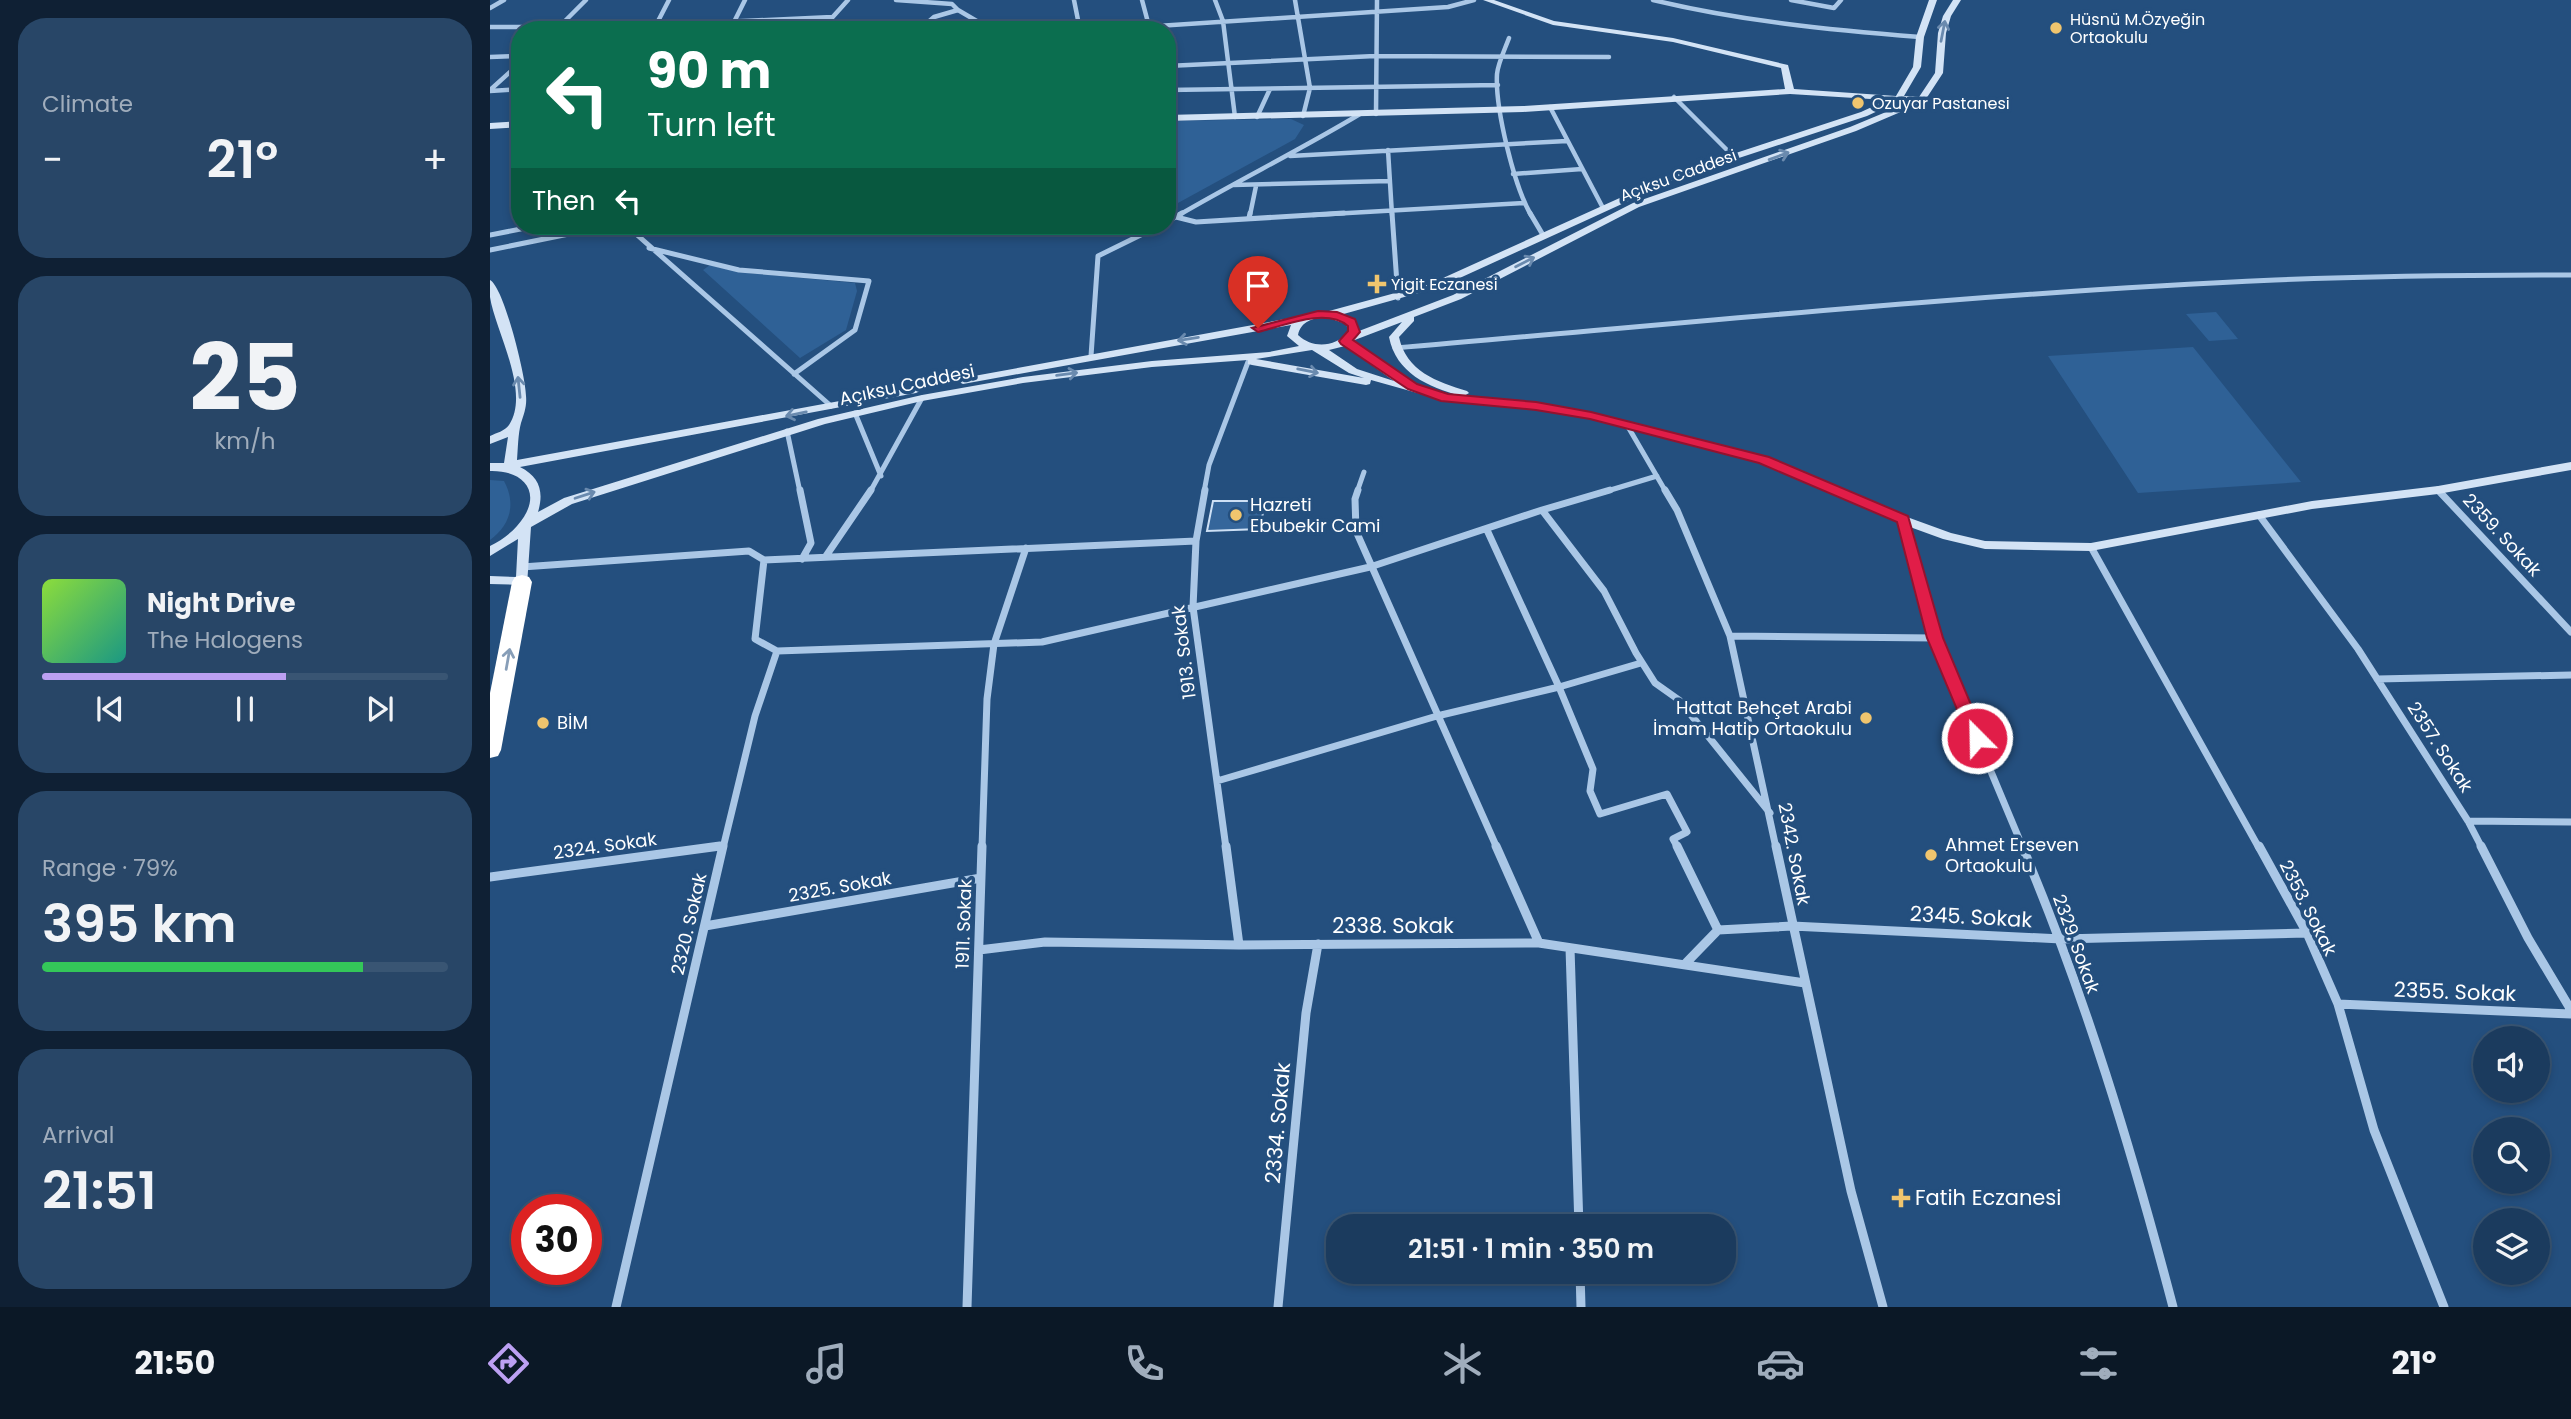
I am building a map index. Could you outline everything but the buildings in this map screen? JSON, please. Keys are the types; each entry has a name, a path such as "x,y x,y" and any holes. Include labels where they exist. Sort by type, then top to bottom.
{"highway":[{"path":"490,750 522,575"}],"main road":[{"path":"1487,0 1553,23 1673,40 1785,68 1790,91"},
{"path":"1899,98 1917,67 1920,37 1933,0"},
{"path":"1176,118 1550,107 1790,91 1921,100 1939,74 1941,33 1957,0"},
{"name":"Açıksu Caddesi","path":"490,467 1331,314 1398,298 1478,267 1543,234 1678,175 1864,114 1899,98"},
{"name":"Açıksu Caddesi","path":"490,552 525,526 568,501 787,431 855,413 1023,380 1334,346 1457,298 1636,205 1853,129 1921,100"},
{"path":"490,126 511,125"},
{"path":"490,282 516,359 521,401 509,465 526,472 535,486 533,505 525,526 522,575 490,580"},
{"path":"1331,314 1351,321 1354,332 1348,339 1412,386 1446,398"},
{"path":"1417,314 1400,328 1394,337 1395,348 1406,365 1434,383 1468,394 1627,425 1764,460 1903,520 1984,545 2091,547 2312,505 2438,490 2571,466"},
{"path":"1304,319 1295,325 1293,336 1303,345 1315,347 1353,371 1405,388"},
{"path":"1216,360 1248,362 1405,388 1446,398 1536,406"},
{"path":"490,440 515,425"}],"street":[{"path":"490,8 504,0"},
{"path":"565,21 586,0"},
{"path":"659,21 669,0"},
{"path":"745,0 736,21 832,17"},
{"path":"829,21 848,0"},
{"path":"895,0 954,2 958,10 977,21"},
{"path":"1074,0 1078,21"},
{"path":"1142,0 1148,21"},
{"path":"1216,0 1223,21 1235,117"},
{"path":"1294,0 1310,88 1303,116"},
{"path":"1376,114 1377,0"},
{"path":"1176,26 1298,15 1448,7 1474,0"},
{"path":"1653,0 1703,12 1843,31 1920,37"},
{"path":"1676,6 1681,0"},
{"path":"1790,0 1834,8 1842,0"},
{"path":"929,21 958,10"},
{"path":"490,27 511,27"},
{"path":"1509,38 1497,73 1501,109 1513,174 1524,203 1543,234"},
{"path":"490,57 511,56"},
{"path":"1176,65 1375,56 1609,57"},
{"path":"490,91 511,72"},
{"path":"490,82 500,82"},
{"path":"1176,90 1498,85"},
{"path":"1257,117 1270,89"},
{"path":"490,91 511,90"},
{"path":"1674,97 1734,156"},
{"path":"1550,107 1603,208"},
{"path":"1176,217 1231,185 1290,156 1360,114"},
{"path":"1290,156 1567,141"},
{"path":"1388,150 1398,298"},
{"path":"1513,174 1582,169"},
{"path":"1231,185 1389,181"},
{"path":"1249,218 1256,186"},
{"path":"1176,217 1196,222 1524,203"},
{"path":"490,235 511,231"},
{"path":"490,250 564,235"},
{"path":"636,235 831,406"},
{"path":"1091,356 1098,256 1141,235"},
{"path":"649,248 739,270 869,281 855,330 794,374"},
{"path":"1395,348 2158,286 2438,274 2571,275"},
{"name":"1913. Sokak","path":"1239,945 1193,607 1195,541 1209,465 1248,362"},
{"path":"826,556 881,476 922,398"},
{"path":"855,413 881,476"},
{"name":"2342. Sokak","path":"1627,425 1677,510 1730,636 1850,1191 1883,1307"},
{"path":"787,431 811,543 802,559"},
{"path":"1364,472 1355,499 1356,531 1539,943"},
{"path":"764,560 755,639 777,651 1042,642 1370,567 1542,510 1657,476"},
{"name":"2359. Sokak","path":"2438,490 2571,632"},
{"path":"1542,510 1605,592 1641,663 1670,696 1679,700 1770,813"},
{"name":"2357. Sokak","path":"2259,515 2358,649 2469,821 2528,938 2571,1012"},
{"name":"2329. Sokak","path":"1903,520 1935,638 2061,939 2147,1206 2173,1307"},
{"path":"1487,530 1559,687 1592,769 1590,791 1600,814 1667,794 1687,832 1673,839 1718,930 1686,963"},
{"path":"522,575 749,551 764,560 1195,541"},
{"name":"2353. Sokak","path":"2091,547 2306,933 2338,1004 2374,1130 2444,1307"},
{"name":"1911. Sokak","path":"967,1307 987,699 994,643 1026,548"},
{"path":"1730,636 1935,638"},
{"name":"2320. Sokak","path":"616,1307 723,846 755,716 777,651"},
{"path":"1217,781 1437,716 1559,687 1641,663"},
{"path":"2377,679 2571,675"},
{"path":"2469,821 2571,822"},
{"name":"2324. Sokak","path":"490,877 723,846"},
{"name":"2325. Sokak","path":"705,926 981,878"},
{"name":"2345. Sokak","path":"1718,930 1792,926 2061,939 2306,933"},
{"name":"2338. Sokak","path":"979,950 1045,943 1539,943 1805,983"},
{"name":"2334. Sokak","path":"1278,1307 1306,1013 1318,944"},
{"path":"1570,948 1579,1214"},
{"name":"2355. Sokak","path":"2338,1004 2571,1012"},
{"path":"1580,1284 1581,1307"}],"shaded area":[{"path":"1291,119 1304,125 1295,139 1176,204 1176,121"},
{"path":"710,265 738,272 855,283 857,291 846,330 800,358 703,270"},
{"path":"2216,312 2238,339 2209,341 2186,314"},
{"path":"2193,347 2301,482 2138,493 2048,356"},
{"path":"490,480 504,481 510,505 503,528 490,540"}],"place":[{"name":"Hüsnü M.Özyeğin Ortaokulu","path":"2056,28"},
{"name":"Ozuyar Pastanesi","path":"1858,103"},
{"name":"Yigit Eczanesi","path":"1377,284"},
{"name":"Hazreti Ebubekir Cami","path":"1236,515"},
{"name":"Hattat Behçet Arabi İmam Hatip Ortaokulu","path":"1866,718"},
{"name":"BİM","path":"543,723"},
{"name":"Ahmet Erseven Ortaokulu","path":"1931,855"},
{"name":"Fatih Eczanesi","path":"1901,1198"}],"route":[{"path":"1258,328 1318,315 1337,315 1351,321 1354,326 1354,332 1345,341 1393,376 1412,386 1446,398 1536,406 1591,416 1764,460 1903,520 1935,638 1977,738"}]}
